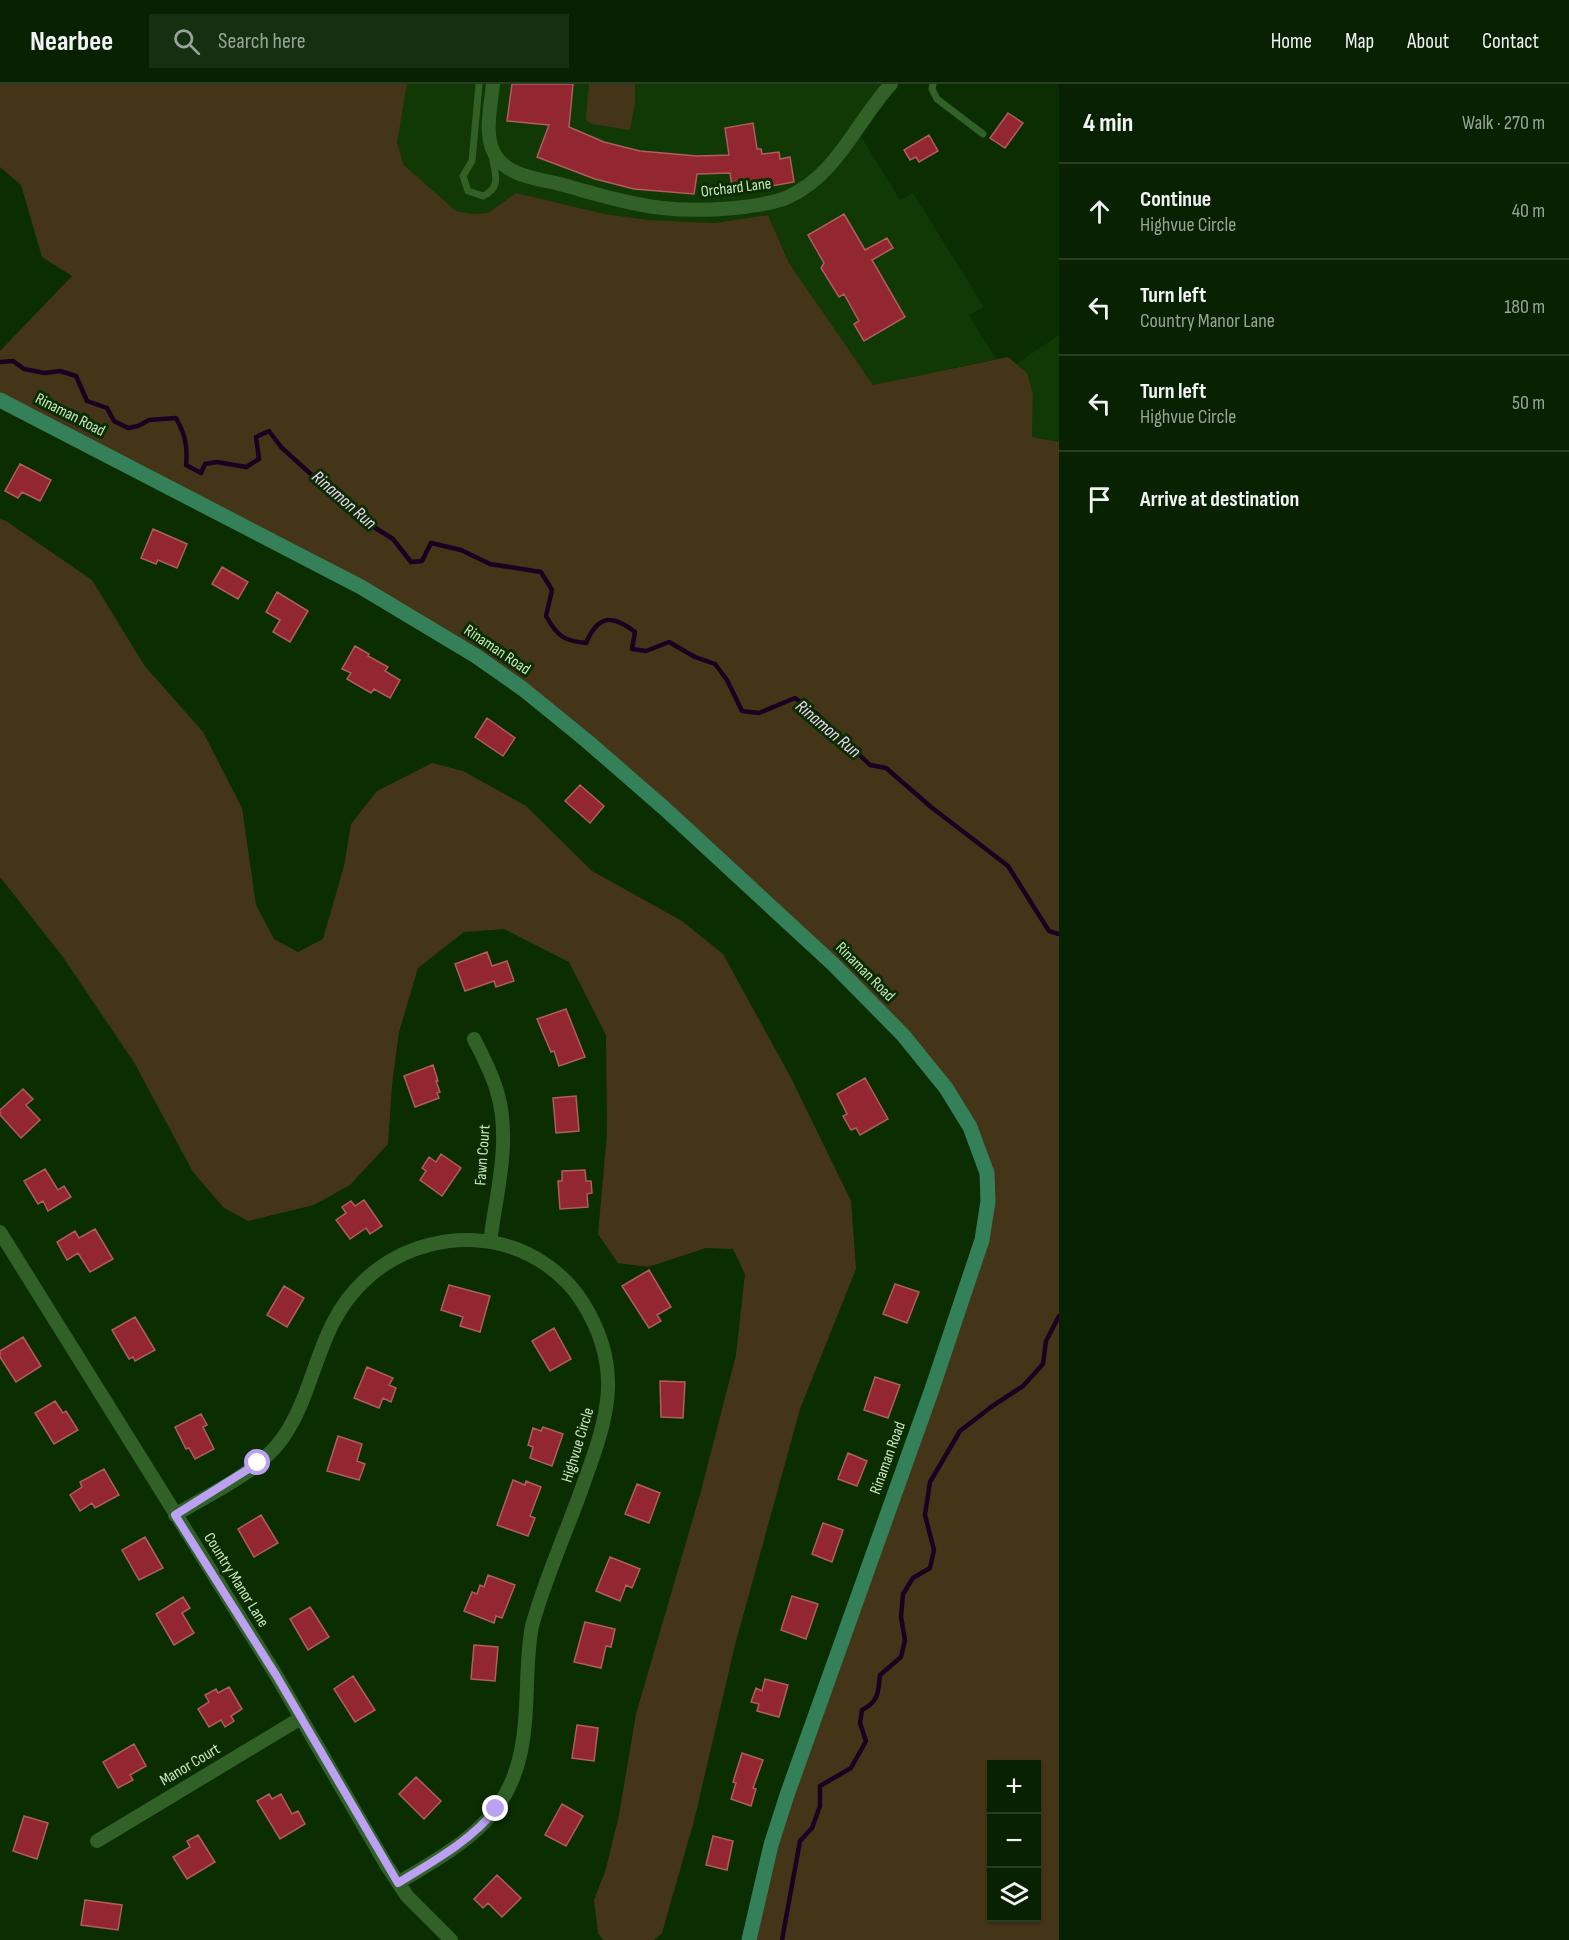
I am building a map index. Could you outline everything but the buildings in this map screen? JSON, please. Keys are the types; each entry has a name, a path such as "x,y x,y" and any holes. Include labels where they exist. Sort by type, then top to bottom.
{"street":[{"path":"492,149 489,118 493,84"},
{"name":"Orchard Lane","path":"492,149 496,158 512,171 662,208 718,210 766,204 789,196 814,180 838,156 891,84"},
{"name":"Rinaman Road","path":"0,400 361,586 476,656 523,688 663,808 833,964 903,1035 946,1088 970,1127 983,1157 988,1185 987,1218 982,1240 931,1392 787,1795 771,1845 749,1940"},
{"name":"Fawn Court","path":"474,1039 493,1080 502,1118 502,1152 490,1242"},
{"name":"Country Manor Lane","path":"0,1232 234,1606 398,1883 420,1910 451,1940"},
{"name":"Highvue Circle","path":"175,1515 245,1473 281,1440 297,1413 335,1318 348,1298 367,1278 393,1260 421,1246 452,1241 490,1242 521,1251 544,1263 566,1280 579,1295 591,1316 602,1344 608,1379 608,1407 602,1434 532,1626 528,1654 523,1743 515,1777 496,1809 477,1830 398,1883"},
{"name":"Manor Court","path":"97,1841 301,1718"}],"lane":[{"path":"480,84 472,161 463,176 468,191 483,196 494,188 497,178 491,157 492,149"},
{"path":"933,84 932,89 937,99 983,134"}],"shaded area":[{"path":"0,84 407,84 397,143 404,165 456,211 473,214 488,213 516,193 605,214 649,220 715,223 768,215 789,263 873,385 1008,357 1027,373 1033,394 1032,437 1059,442 1059,1940 749,1940 754,1915 988,1201 958,1106 804,937 476,656 0,400 0,351 72,276 42,257 21,185 0,167"},
{"path":"407,84 891,84 857,130 900,200 913,193 984,307 969,315 996,359 873,385 789,263 768,215 715,223 649,220 605,214 516,193 488,213 473,214 456,211 404,165 397,143"},
{"path":"589,84 635,84 635,104 630,130 592,124 587,121"},
{"path":"1059,335 1059,442 1032,437 1033,394 1016,364"},
{"path":"0,519 92,580 144,665 203,732 242,808 256,905 274,939 298,952 323,939 344,866 351,824 377,791 432,763 463,771 526,806 592,871 682,921 723,954 791,1078 851,1201 856,1269 800,1409 735,1645 694,1821 662,1933 654,1940 603,1940 598,1933 594,1900 606,1869 619,1815 636,1714 701,1491 736,1355 745,1274 733,1249 706,1248 648,1267 618,1263 598,1234 607,1134 606,1035 569,962 504,929 464,932 418,968 399,1032 388,1144 350,1185 314,1205 248,1221 224,1208 193,1172 135,1064 63,957 0,877"}],"waterway":[{"name":"Rinamon Run","path":"0,362 13,361 24,369 45,373 60,371 76,376 87,401 107,408 114,421 128,428 149,420 176,418 185,441 186,465 201,473 205,464 217,462 246,467 259,459 256,437 269,431 281,447 358,517 393,539 411,562 422,561 431,543 461,550 490,564 541,572 552,590 546,616 558,633 567,639 586,643 595,627 606,620 613,620 635,632 632,649 646,651 669,642 695,657 715,664 727,680 742,711 759,713 795,698 817,714 870,765 886,768 931,807 1008,866 1049,931 1059,934"},
{"path":"782,1940 800,1841 812,1828 820,1806 820,1786 851,1768 866,1741 860,1723 862,1710 875,1700 880,1675 901,1657 905,1640 901,1617 903,1594 913,1578 930,1568 934,1550 925,1515 930,1482 960,1431 1023,1386 1043,1364 1046,1341 1059,1316"}],"route":[{"path":"258,1463 175,1515 276,1675 398,1883 471,1835 496,1809"}]}
